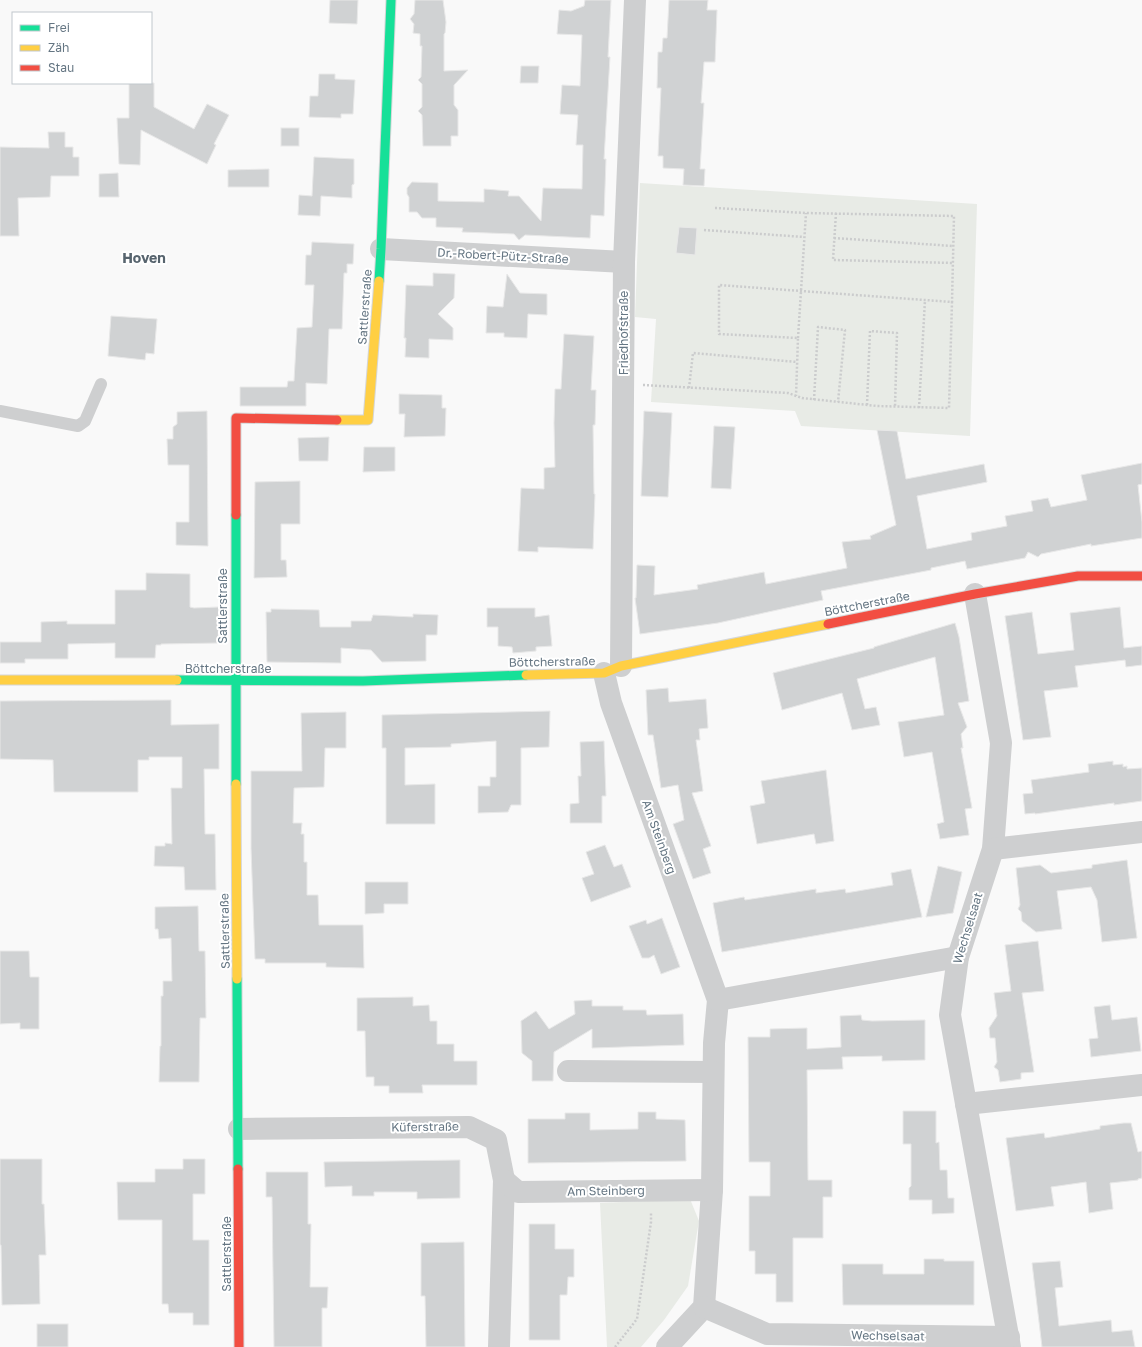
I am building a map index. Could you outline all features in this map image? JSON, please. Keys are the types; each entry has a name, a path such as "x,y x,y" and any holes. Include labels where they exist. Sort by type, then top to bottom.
{"street":[{"name":"Sattlerstraße","path":"240,1347 235,682 236,418 368,420 381,250 391,0"},
{"name":"Friedhofstraße","path":"613,669 623,384 624,262 635,0"},
{"name":"Dr.-Robert-Pütz-Straße","path":"381,250 624,262"},
{"name":"Böttcherstraße","path":"0,680 235,682 363,681 613,669 975,594 1078,576 1142,576"},
{"name":"Wechselsaat","path":"704,1307 768,1341 1009,1342 950,1015 958,957 993,849 1001,743 975,594"},
{"name":"Am Steinberg","path":"613,669 611,703 718,1000 713,1072 712,1190 704,1307"},
{"path":"993,849 1142,832"},
{"path":"718,1000 958,957"},
{"path":"568,1071 713,1072"},
{"path":"966,1104 1142,1085"},
{"name":"Küferstraße","path":"239,1130 469,1127 496,1140 504,1180 499,1347"},
{"name":"Am Steinberg","path":"504,1180 518,1192 712,1190"},
{"path":"667,1347 704,1307"}],"lane":[{"path":"0,411 78,426 85,421 101,384"}],"path":[{"path":"623,384 788,393 814,400 867,405 949,408 954,216 715,208"},
{"path":"796,396 806,212"},
{"path":"836,213 833,260 953,263"},
{"path":"704,230 804,237"},
{"path":"834,238 954,246"},
{"path":"798,338 720,334 719,285 952,302"},
{"path":"919,408 925,300"},
{"path":"814,400 818,327 845,330 838,402"},
{"path":"867,405 870,331 897,333 895,407"},
{"path":"689,388 694,353 797,362"},
{"path":"614,1347 637,1319 651,1222"}],"shaded area":[{"path":"640,183 977,204 970,436 801,426 795,411 651,402 656,319 635,317"},
{"path":"690,1199 699,1221 688,1286 664,1320 641,1347 607,1347 600,1203"}],"building":[{"path":"330,0 358,0 357,24 329,23"},
{"path":"415,0 443,0 446,22 444,34 444,71 468,70 454,85 454,105 458,110 458,136 451,136 451,146 423,146 422,115 418,111 422,107 422,84 418,80 421,77 422,46 420,46 420,34 413,33 414,24 410,19 414,14"},
{"path":"585,0 611,0 608,57 610,57 604,159 606,159 604,216 591,215 590,238 525,235 519,240 514,234 462,232 463,228 436,227 436,218 422,218 417,212 409,212 409,197 407,194 407,188 412,182 438,183 438,201 484,202 484,189 509,191 508,196 519,196 541,221 543,188 582,189 583,145 576,145 578,115 560,114 562,85 580,86 582,35 557,34 559,10 571,11 584,6"},
{"path":"669,0 708,0 707,10 717,10 715,62 704,62 701,103 704,103 700,169 705,169 704,186 683,185 684,169 663,168 663,156 658,156 661,88 657,88 658,52 662,52 663,38 667,38"},
{"path":"521,66 539,66 538,83 520,83"},
{"path":"319,74 335,74 335,79 355,80 353,114 341,114 341,118 309,117 310,96 318,96"},
{"path":"152,83 154,83 154,107 194,129 207,104 229,115 214,144 216,145 207,164 141,130 140,165 119,164 117,118 129,118 129,84"},
{"path":"281,128 299,128 299,146 281,146"},
{"path":"48,132 65,132 65,147 73,147 73,157 79,157 79,176 51,176 50,197 18,198 19,236 0,236 0,147 49,148"},
{"path":"314,157 354,159 354,184 352,185 352,198 321,196 320,216 298,215 299,195 312,196"},
{"path":"269,169 269,187 228,187 228,170"},
{"path":"118,173 119,197 99,197 99,174"},
{"path":"679,227 697,228 695,255 676,253"},
{"path":"312,242 354,244 353,264 347,264 347,273 344,273 342,329 329,329 327,384 306,383 306,406 240,406 240,387 287,387 288,381 294,381 297,328 312,327 314,285 305,285 306,255 311,255"},
{"path":"433,273 455,274 454,298 438,314 453,328 453,340 429,339 429,358 405,357 406,338 404,338 406,285 433,286"},
{"path":"507,274 520,293 547,294 547,315 528,314 527,338 504,337 504,333 486,333 487,306 503,307"},
{"path":"111,316 157,319 154,354 146,353 145,360 108,356"},
{"path":"564,334 594,336 591,390 596,390 595,425 593,425 595,494 593,549 538,547 538,552 518,551 521,488 544,489 544,468 555,467 555,389 561,389"},
{"path":"399,394 442,395 442,408 446,408 445,436 404,437 405,414 399,414"},
{"path":"207,411 208,546 176,545 176,522 189,522 189,465 168,465 167,439 173,439 173,427 177,424 177,412"},
{"path":"644,411 672,413 668,497 641,496"},
{"path":"714,426 735,427 731,489 711,488"},
{"path":"877,430 897,431 906,479 984,464 987,482 917,496 927,549 972,540 971,533 1007,526 1005,516 1033,511 1031,501 1048,498 1051,507 1087,500 1081,475 1142,463 1142,484 1138,485 1142,522 1142,538 1091,546 1091,544 1041,554 1038,557 1028,552 1025,558 967,569 965,561 931,568 931,570 821,591 823,600 718,623 640,634 635,598 637,565 655,566 654,595 698,589 697,585 764,572 766,584 847,568 842,542 871,539 870,536 896,525"},
{"path":"329,437 328,461 299,461 298,438"},
{"path":"364,447 395,447 395,471 363,472"},
{"path":"300,481 300,524 281,524 281,560 286,560 287,577 254,578 255,482"},
{"path":"146,573 190,574 190,607 219,607 218,643 156,645 155,658 115,658 115,643 68,644 68,659 25,659 25,663 0,663 0,642 41,642 41,622 67,621 67,624 115,624 115,590 146,590"},
{"path":"1120,607 1124,648 1142,646 1142,665 1126,667 1125,660 1075,666 1078,687 1044,691 1051,737 1023,740 1005,616 1032,612 1038,654 1074,650 1070,613"},
{"path":"487,608 535,608 535,617 549,615 552,646 536,647 536,651 513,653 512,647 498,646 498,627 487,627"},
{"path":"271,609 319,610 320,627 351,627 351,621 371,621 373,615 413,617 413,614 438,615 437,635 426,635 426,661 382,662 371,650 341,648 341,663 267,662 266,612 271,612"},
{"path":"955,623 959,637 969,701 958,703 967,727 961,734 963,748 961,748 972,808 965,809 969,835 940,839 937,824 944,822 932,752 904,757 898,722 944,715 935,657 857,679 865,709 876,707 880,725 852,730 842,693 782,710 773,673 874,648"},
{"path":"668,688 669,702 706,699 708,728 699,729 700,740 696,740 703,791 692,793 711,846 703,849 711,873 693,879 673,824 684,820 678,785 661,788 653,735 648,735 646,690"},
{"path":"171,700 171,725 219,724 219,769 204,769 205,834 215,834 216,890 185,890 184,867 154,866 155,846 165,846 165,843 172,844 171,788 182,788 182,757 149,757 149,760 138,760 138,792 54,792 53,760 0,759 0,701"},
{"path":"550,711 549,747 521,748 521,805 511,805 508,812 478,813 478,786 490,786 490,777 496,777 496,741 451,744 451,747 405,748 405,785 435,784 435,824 386,824 386,748 382,748 382,715"},
{"path":"346,712 346,748 325,748 324,787 294,788 293,823 302,823 301,834 304,834 304,862 307,862 307,895 318,895 319,925 363,925 364,968 326,967 326,963 265,963 265,959 255,959 251,848 251,771 302,771 301,713"},
{"path":"604,741 606,796 602,796 602,823 570,823 570,804 579,803 578,776 581,776 580,742"},
{"path":"1113,761 1113,765 1123,764 1123,767 1127,766 1127,769 1142,768 1142,801 1025,814 1023,794 1033,793 1031,780 1089,772 1088,764"},
{"path":"826,770 834,841 816,844 814,834 757,844 750,806 765,803 761,781"},
{"path":"605,845 614,867 622,864 631,887 591,902 582,878 594,874 586,852"},
{"path":"1127,860 1137,938 1102,942 1097,900 1091,887 1057,891 1062,929 1036,932 1022,921 1021,912 1018,909 1020,905 1016,868 1040,865 1051,873 1092,868 1092,865"},
{"path":"938,866 962,872 953,913 926,917"},
{"path":"911,869 922,917 722,952 713,903 744,897 745,900 816,889 816,893 845,889 846,893 893,885 891,873"},
{"path":"365,882 408,882 408,904 384,904 384,913 365,914"},
{"path":"198,906 199,951 205,951 206,1018 200,1018 199,1082 159,1082 161,996 163,996 163,981 172,981 171,938 159,939 158,929 155,929 155,907"},
{"path":"662,918 680,967 661,974 654,955 649,958 642,958 629,926 646,920 647,924"},
{"path":"1038,941 1044,991 1022,993 1034,1072 1021,1073 1021,1079 1000,1082 998,1070 994,1067 997,1062 995,1038 990,1038 989,1028 997,1016 994,993 1011,991 1005,945"},
{"path":"0,951 29,951 30,977 39,977 39,1029 20,1029 20,1023 0,1024"},
{"path":"413,997 413,1006 429,1005 430,1021 437,1021 437,1044 454,1044 454,1061 477,1061 477,1085 422,1085 423,1093 389,1093 389,1086 374,1086 374,1077 366,1077 365,1031 357,1031 357,998"},
{"path":"592,1000 592,1006 623,1006 623,1010 646,1010 647,1015 683,1014 684,1045 592,1048 592,1029 554,1052 553,1081 532,1081 532,1061 522,1053 521,1021 536,1011 549,1029 575,1014 574,1001"},
{"path":"1110,1005 1112,1020 1137,1017 1141,1051 1091,1057 1089,1039 1098,1038 1094,1007"},
{"path":"861,1015 862,1020 872,1021 925,1020 925,1060 882,1061 882,1056 842,1057 843,1069 807,1070 808,1180 832,1180 832,1197 823,1197 823,1238 793,1238 793,1302 776,1302 776,1274 755,1274 755,1251 749,1251 749,1196 770,1196 770,1162 749,1162 748,1037 770,1037 770,1029 807,1028 807,1049 841,1047 840,1016"},
{"path":"903,1111 936,1111 936,1143 939,1142 940,1170 947,1170 948,1198 954,1198 954,1213 932,1214 932,1200 909,1200 909,1188 911,1186 911,1144 903,1144"},
{"path":"638,1112 656,1112 656,1119 685,1120 686,1161 528,1163 528,1119 565,1119 565,1113 590,1113 590,1130 638,1129"},
{"path":"1131,1123 1138,1152 1142,1151 1142,1178 1138,1180 1110,1183 1113,1209 1089,1213 1086,1182 1051,1187 1054,1206 1016,1211 1006,1138 1044,1133 1045,1138 1100,1129 1100,1126"},
{"path":"0,1159 42,1159 42,1204 44,1204 46,1255 39,1255 40,1304 2,1305"},
{"path":"183,1159 205,1159 205,1194 193,1194 193,1240 209,1240 209,1325 193,1325 193,1313 169,1313 168,1304 162,1304 162,1220 118,1220 117,1182 155,1182 155,1169 183,1169"},
{"path":"460,1160 460,1198 417,1199 417,1192 374,1192 374,1196 352,1196 352,1186 325,1187 324,1162"},
{"path":"266,1172 308,1172 308,1224 311,1224 310,1287 328,1287 327,1308 322,1308 322,1347 274,1347 272,1197 266,1197"},
{"path":"529,1224 555,1224 555,1249 574,1249 574,1277 568,1277 567,1295 560,1295 560,1340 529,1340"},
{"path":"464,1242 465,1347 426,1347 425,1296 421,1296 421,1243"},
{"path":"924,1259 974,1261 974,1305 843,1305 842,1264 883,1264 883,1274 924,1274"},
{"path":"1060,1261 1063,1287 1055,1288 1059,1326 1111,1320 1112,1332 1132,1330 1135,1347 1042,1347 1032,1263"},
{"path":"37,1324 68,1324 68,1347 37,1347"}],"traffic: fast":[{"path":"379,281 391,0"},
{"path":"236,515 236,784"},
{"path":"177,680 363,681 526,675"},
{"path":"237,979 238,1169"}],"traffic: slow":[{"path":"337,420 368,420 379,281"},
{"path":"526,675 604,673 621,666 828,624"},
{"path":"0,680 177,680"},
{"path":"236,784 237,979"}],"traffic: jam":[{"path":"236,515 236,418 337,420"},
{"path":"828,624 975,594 1078,576 1142,576"},
{"path":"238,1169 239,1347"}],"district":[{"name":"Hoven","path":"144,258"}]}
